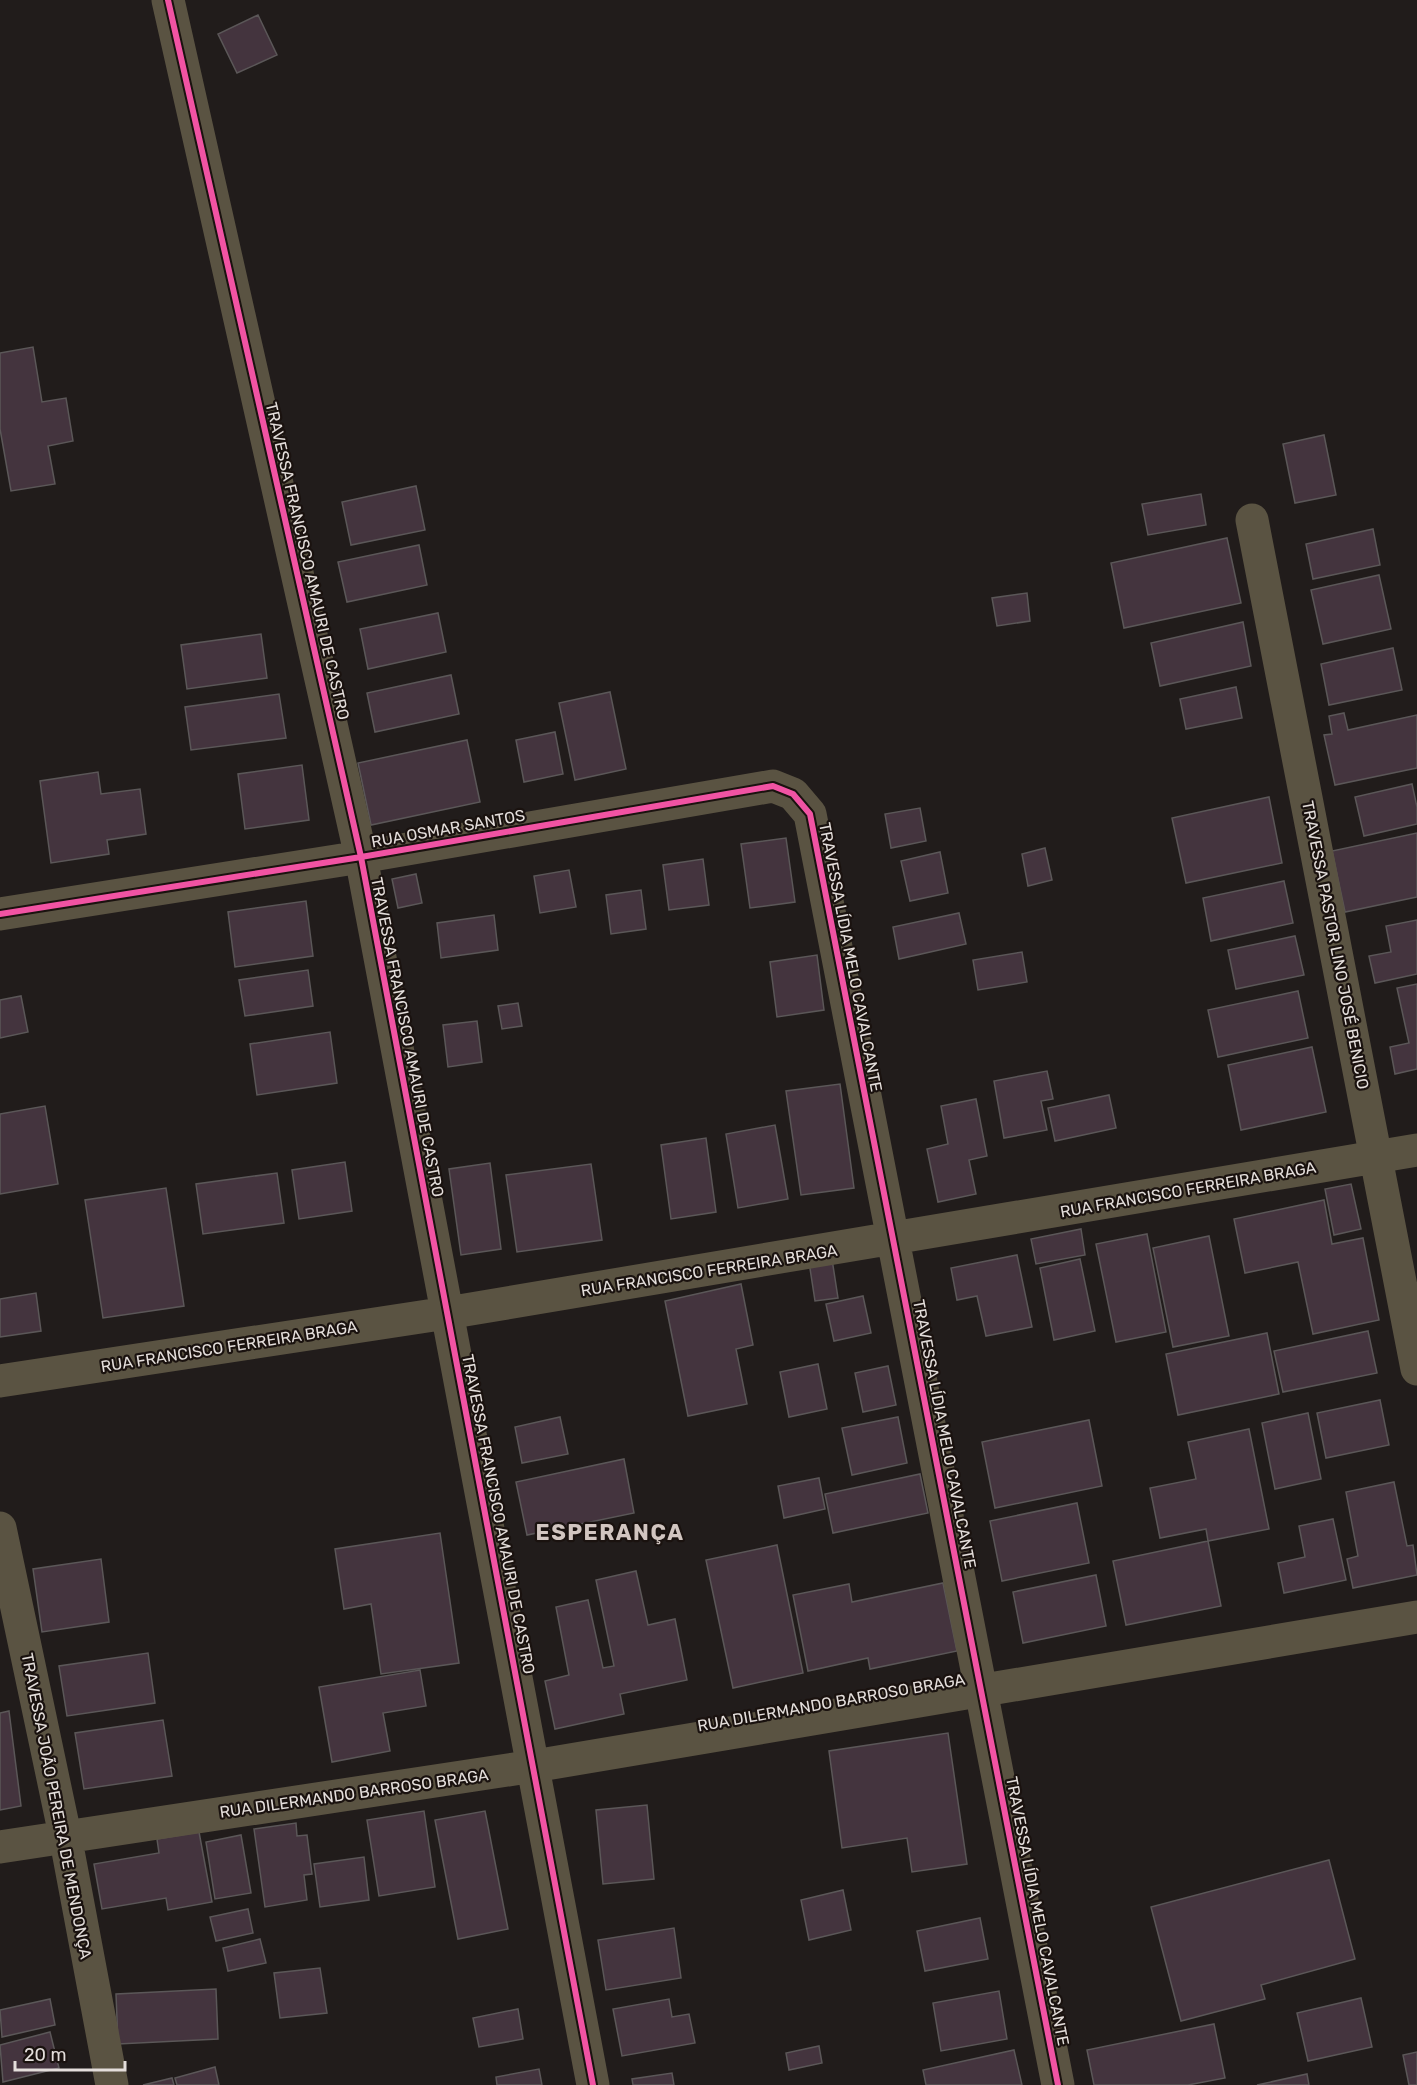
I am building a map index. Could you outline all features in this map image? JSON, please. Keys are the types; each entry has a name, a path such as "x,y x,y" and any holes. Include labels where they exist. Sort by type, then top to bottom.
{"street":[{"name":"TRAVESSA FRANCISCO AMAURI DE CASTRO","path":"168,0 360,857 593,2085"},
{"name":"TRAVESSA PASTOR LINO JOSÉ BENICIO","path":"1252,520 1378,1157 1417,1369"},
{"name":"RUA OSMAR SANTOS","path":"0,914 360,857 773,786 793,794"},
{"name":"TRAVESSA LÍDIA MELO CAVALCANTE","path":"793,794 810,814 1058,2085"},
{"name":"RUA FRANCISCO FERREIRA BRAGA","path":"0,1381 447,1313 1417,1150"},
{"name":"TRAVESSA JOÃO PEREIRA DE MENDONÇA","path":"0,1528 65,1835 112,2085"},
{"name":"RUA DILERMANDO BARROSO BRAGA","path":"0,1846 534,1766 1417,1617"}],"building":[{"path":"258,15 277,55 237,73 218,34"},
{"path":"33,347 42,402 66,398 73,441 48,446 55,484 11,491 0,429 0,353"},
{"path":"1324,435 1336,495 1295,503 1283,444"},
{"path":"416,486 425,530 351,545 342,502"},
{"path":"1201,494 1206,525 1148,535 1142,504"},
{"path":"1373,529 1380,565 1313,579 1306,544"},
{"path":"1227,538 1241,603 1124,628 1111,563"},
{"path":"419,545 427,585 347,602 338,562"},
{"path":"1379,575 1391,629 1323,644 1311,590"},
{"path":"1027,593 1030,621 997,626 992,598"},
{"path":"438,613 446,652 368,669 360,629"},
{"path":"1243,622 1251,666 1160,686 1151,643"},
{"path":"261,634 267,678 187,689 181,645"},
{"path":"1393,648 1402,690 1329,705 1321,664"},
{"path":"451,675 459,714 375,732 367,693"},
{"path":"1236,687 1242,718 1186,729 1180,699"},
{"path":"610,692 626,769 575,780 559,703"},
{"path":"279,694 286,738 191,750 185,707"},
{"path":"1344,713 1348,730 1417,715 1417,768 1335,785 1324,735 1332,734 1329,716"},
{"path":"555,732 563,774 524,782 516,740"},
{"path":"467,740 480,802 371,825 358,763"},
{"path":"302,765 309,820 245,829 238,774"},
{"path":"98,772 101,794 140,789 146,834 107,840 109,854 51,863 40,781"},
{"path":"1412,784 1417,807 1417,824 1364,836 1355,797"},
{"path":"1269,797 1282,863 1186,883 1172,818"},
{"path":"920,808 926,841 891,848 885,814"},
{"path":"1417,833 1417,897 1345,912 1332,851"},
{"path":"786,838 795,902 750,908 741,844"},
{"path":"1045,848 1052,880 1028,886 1022,854"},
{"path":"940,852 948,893 910,901 901,861"},
{"path":"703,859 709,905 669,910 663,865"},
{"path":"569,870 576,907 540,913 534,876"},
{"path":"416,874 422,903 398,908 392,879"},
{"path":"1284,881 1293,923 1211,941 1203,898"},
{"path":"641,890 646,929 611,934 606,895"},
{"path":"306,901 313,956 235,967 228,912"},
{"path":"959,913 966,944 899,959 893,927"},
{"path":"494,915 498,950 441,958 437,923"},
{"path":"1417,920 1417,974 1375,983 1369,956 1391,952 1386,926"},
{"path":"1295,936 1304,975 1236,989 1228,950"},
{"path":"1022,952 1027,982 978,990 973,960"},
{"path":"817,955 824,1010 777,1017 770,962"},
{"path":"308,970 313,1006 245,1016 239,980"},
{"path":"1417,984 1417,1069 1395,1074 1390,1047 1409,1043 1397,988"},
{"path":"1298,991 1308,1038 1218,1057 1208,1010"},
{"path":"21,996 28,1032 0,1038 0,1000"},
{"path":"518,1003 522,1026 502,1029 498,1006"},
{"path":"477,1021 482,1062 448,1067 443,1025"},
{"path":"330,1032 337,1083 257,1095 250,1044"},
{"path":"1312,1047 1326,1112 1241,1130 1228,1065"},
{"path":"1047,1071 1053,1099 1041,1101 1047,1130 1004,1138 994,1081"},
{"path":"840,1084 854,1188 801,1195 786,1091"},
{"path":"1109,1095 1116,1128 1055,1141 1048,1108"},
{"path":"976,1099 987,1156 969,1160 976,1194 938,1202 927,1149 948,1144 941,1106"},
{"path":"45,1106 58,1184 0,1194 0,1114"},
{"path":"775,1125 788,1199 738,1208 726,1134"},
{"path":"706,1138 716,1212 671,1219 661,1145"},
{"path":"345,1162 352,1211 299,1219 292,1170"},
{"path":"490,1163 501,1249 461,1255 449,1169"},
{"path":"591,1164 602,1240 517,1252 506,1175"},
{"path":"277,1173 284,1223 203,1234 196,1184"},
{"path":"1351,1184 1361,1229 1334,1235 1325,1189"},
{"path":"166,1188 184,1306 103,1318 85,1200"},
{"path":"1324,1200 1332,1244 1363,1238 1379,1320 1313,1334 1298,1262 1245,1273 1234,1219"},
{"path":"1081,1229 1085,1255 1036,1264 1031,1239"},
{"path":"1147,1234 1166,1332 1116,1342 1096,1244"},
{"path":"1209,1236 1229,1336 1173,1347 1153,1248"},
{"path":"1017,1255 1032,1327 986,1336 977,1296 957,1300 951,1268"},
{"path":"832,1259 838,1298 815,1301 809,1262"},
{"path":"1080,1259 1095,1331 1054,1340 1040,1268"},
{"path":"741,1284 753,1345 736,1349 747,1404 688,1416 665,1301"},
{"path":"36,1293 41,1331 0,1337 0,1299"},
{"path":"863,1296 871,1333 834,1341 826,1304"},
{"path":"1368,1331 1377,1373 1283,1392 1274,1351"},
{"path":"1267,1333 1279,1394 1178,1415 1166,1354"},
{"path":"818,1364 827,1409 789,1417 780,1372"},
{"path":"888,1366 896,1405 863,1412 855,1373"},
{"path":"1380,1400 1389,1445 1326,1458 1317,1413"},
{"path":"1308,1413 1321,1479 1275,1489 1262,1423"},
{"path":"560,1417 568,1454 522,1463 515,1427"},
{"path":"898,1417 907,1463 852,1475 842,1428"},
{"path":"1089,1420 1102,1486 995,1508 982,1442"},
{"path":"1249,1429 1269,1529 1208,1541 1206,1529 1160,1538 1150,1488 1196,1479 1188,1442"},
{"path":"624,1459 634,1513 527,1535 516,1482"},
{"path":"920,1474 928,1513 833,1533 825,1494"},
{"path":"819,1478 825,1509 784,1518 778,1486"},
{"path":"1394,1482 1407,1546 1413,1545 1417,1575 1353,1588 1347,1559 1358,1556 1346,1492"},
{"path":"1077,1503 1089,1563 1002,1581 990,1521"},
{"path":"1333,1519 1346,1580 1284,1593 1278,1563 1305,1557 1299,1526"},
{"path":"440,1533 459,1663 381,1674 371,1604 344,1609 335,1549"},
{"path":"1208,1541 1221,1606 1126,1625 1113,1561"},
{"path":"777,1545 803,1673 733,1688 706,1560"},
{"path":"101,1559 109,1622 42,1632 33,1569"},
{"path":"636,1571 648,1625 675,1619 687,1680 620,1694 624,1714 555,1729 545,1681 569,1675 556,1607 588,1600 603,1668 614,1666 596,1580"},
{"path":"1096,1575 1106,1626 1023,1643 1013,1592"},
{"path":"943,1583 957,1651 870,1669 868,1658 808,1671 793,1595 849,1584 852,1602"},
{"path":"148,1653 155,1703 67,1716 59,1666"},
{"path":"420,1670 426,1706 383,1713 390,1751 332,1762 319,1687"},
{"path":"9,1711 21,1806 0,1810 0,1713"},
{"path":"163,1720 172,1776 84,1789 75,1733"},
{"path":"948,1733 967,1864 912,1872 907,1838 842,1848 829,1751"},
{"path":"647,1805 654,1879 603,1884 596,1810"},
{"path":"424,1811 435,1887 379,1896 367,1820"},
{"path":"485,1811 508,1929 458,1939 435,1820"},
{"path":"296,1823 297,1836 307,1835 312,1874 304,1875 307,1900 265,1907 254,1829"},
{"path":"199,1832 212,1902 168,1910 166,1898 102,1909 94,1864 159,1853 157,1839"},
{"path":"241,1835 251,1893 215,1899 206,1842"},
{"path":"364,1857 369,1900 320,1907 314,1864"},
{"path":"1329,1860 1355,1959 1261,1985 1265,1999 1181,2021 1151,1907"},
{"path":"843,1890 851,1930 809,1940 801,1900"},
{"path":"248,1909 253,1933 216,1941 210,1917"},
{"path":"980,1918 988,1959 925,1971 917,1931"},
{"path":"674,1928 681,1978 606,1990 598,1940"},
{"path":"260,1939 266,1963 228,1971 223,1948"},
{"path":"320,1968 327,2013 280,2018 274,1973"},
{"path":"216,1989 218,2039 118,2044 116,1994"},
{"path":"999,1991 1007,2039 941,2051 933,2003"},
{"path":"1361,1998 1372,2047 1308,2061 1297,2013"},
{"path":"50,1999 55,2025 2,2037 0,2010"},
{"path":"669,1999 672,2017 689,2014 695,2043 622,2056 613,2009"},
{"path":"518,2009 523,2039 479,2047 473,2018"},
{"path":"1214,2024 1225,2078 1188,2085 1094,2085 1087,2050"},
{"path":"50,2032 59,2068 3,2082 0,2045"},
{"path":"819,2046 822,2063 789,2070 786,2053"},
{"path":"1014,2050 1022,2085 926,2085 923,2070"},
{"path":"1417,2052 1417,2085 1409,2085 1403,2055"},
{"path":"215,2067 219,2085 177,2085 175,2078"},
{"path":"539,2069 542,2085 497,2085 496,2077"},
{"path":"672,2073 674,2085 633,2085 632,2079"},
{"path":"1307,2074 1309,2085 1257,2085"},
{"path":"172,2078 174,2085 143,2085"}],"cycle path":[{"path":"168,0 361,857 593,2085"},
{"path":"0,914 361,857 773,786 793,794 810,814 1058,2085"}],"district":[{"name":"ESPERANÇA","path":"610,1532"}]}
